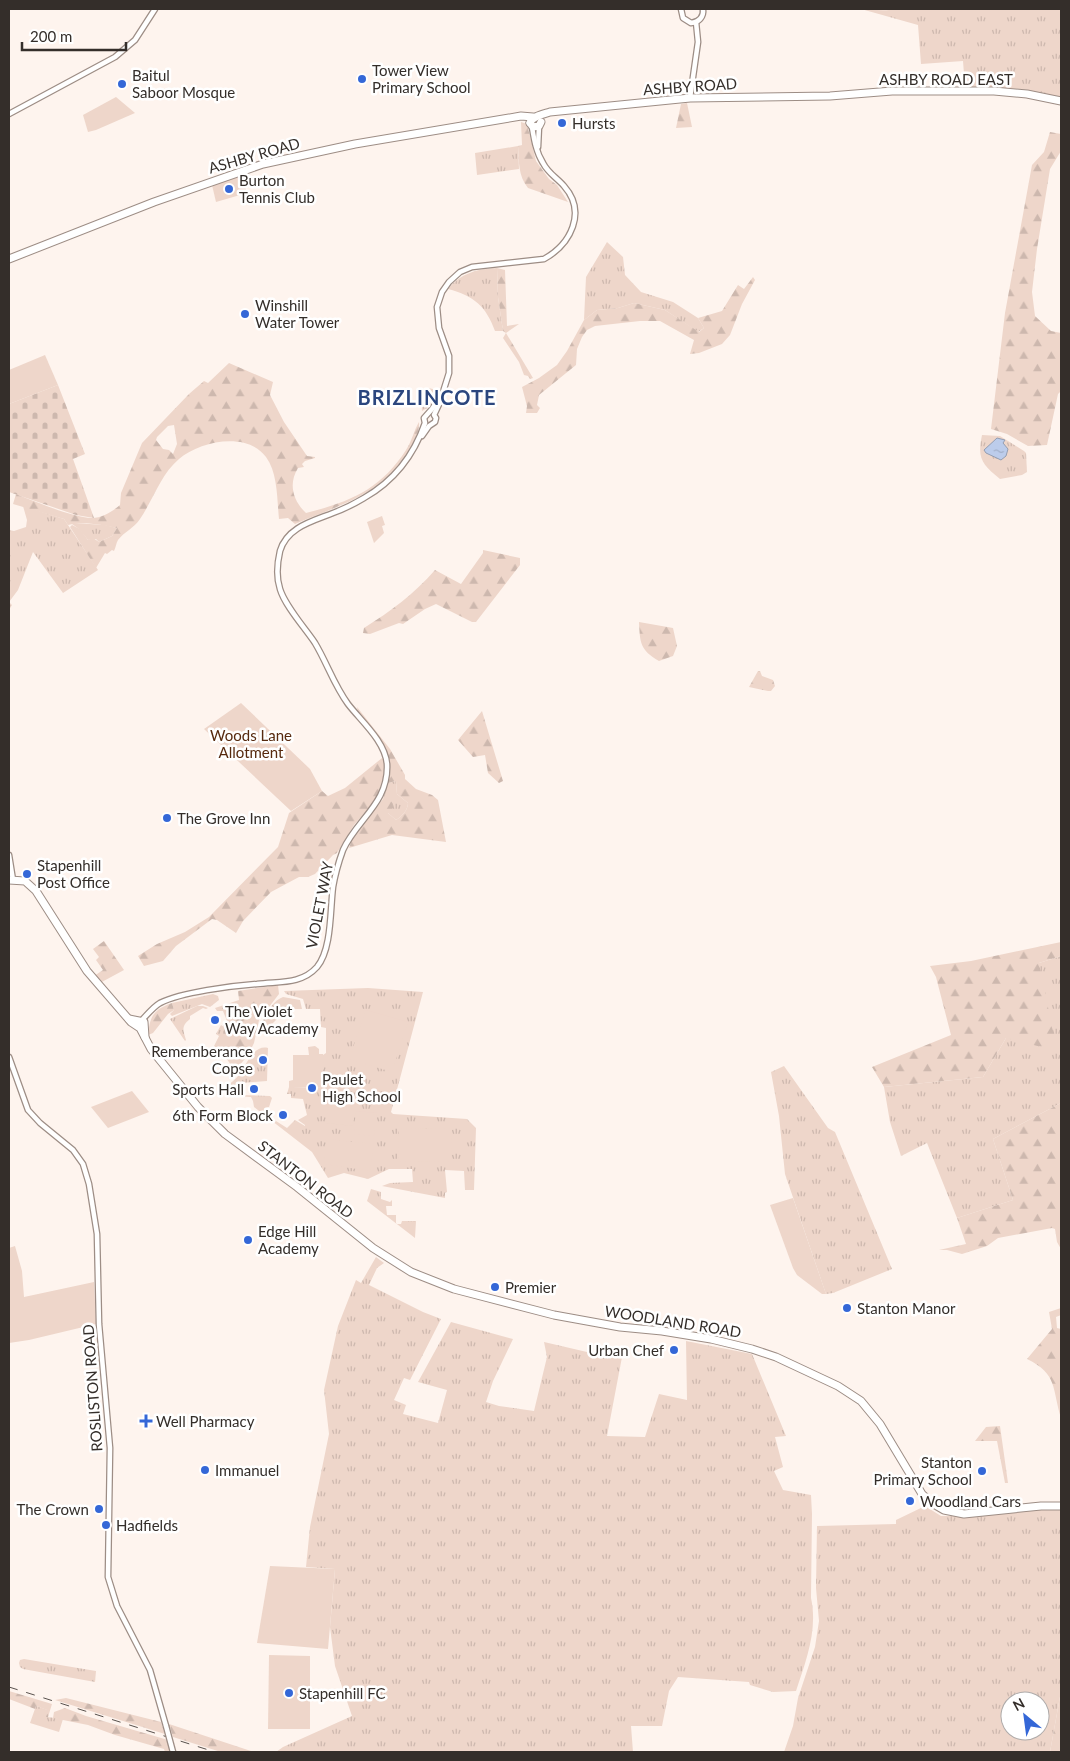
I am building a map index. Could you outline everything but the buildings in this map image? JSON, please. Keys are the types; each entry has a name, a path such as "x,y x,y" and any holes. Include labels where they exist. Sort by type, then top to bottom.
{"highway":[{"name":"ASHBY ROAD EAST","path":"830,96 892,91 994,91 1026,94 1061,102"},
{"name":"ASHBY ROAD","path":"9,259 154,202 263,164 355,144 517,117 536,122 548,113 690,98 830,96"},
{"path":"14,880 30,884 87,971 129,1019 142,1024"},
{"name":"STANTON ROAD","path":"142,1024 147,1044 198,1107 216,1126 373,1248 398,1265 426,1279 484,1296"},
{"name":"WOODLAND ROAD","path":"484,1296 554,1315 599,1324 672,1332 733,1344 771,1355 820,1377 850,1392 865,1405 880,1424 922,1494 944,1510 964,1514 1041,1506 1061,1506"}],"street":[{"path":"9,114 115,58 135,40 155,9"},
{"path":"681,9 682,18 687,22 696,22 703,16 703,9"},
{"path":"690,98 698,42 696,22"},
{"path":"444,391 424,418 427,424 435,422 436,418 434,415 444,391 449,373 450,356 439,328 437,315 439,299 448,282 460,272 472,267 544,259 554,254 565,243 572,231 575,215 571,198 564,186 543,164 538,151 536,122"},
{"path":"428,414 434,415"},
{"name":"VIOLET WAY","path":"142,1024 150,1011 159,1004 182,996 236,986 298,980 317,967 326,950 333,885 343,851 381,795 386,777 387,762 378,741 336,686 316,645 279,588 277,570 281,549 284,540 303,524 350,505 393,477 404,465 427,424"},
{"path":"9,855 14,880"},
{"name":"ROSLISTON ROAD","path":"9,1057 25,1105 40,1124 64,1141 77,1155 83,1164 89,1184 97,1234 99,1324 110,1448 108,1577 117,1606 150,1670 173,1752"}],"green space":[{"path":"861,9 1061,9 1061,98 1020,89 965,87 963,61 921,64 918,25"},
{"path":"116,97 135,113 88,132 83,115"},
{"path":"687,103 692,127 676,128 681,104"},
{"path":"521,122 527,124 536,161 549,179 557,185 568,202 528,188 522,178 518,146 522,145"},
{"path":"1050,132 1061,134 1061,151 1050,169 1032,292 1035,316 1051,331 1061,333 1061,391 1058,394 1047,445 1028,446 1007,434 991,429 1005,313 1032,165 1044,152"},
{"path":"518,146 519,169 477,175 475,153"},
{"name":"Burton Tennis Club","path":"242,175 247,193 216,202 212,185"},
{"path":"607,242 623,257 625,275 641,292 673,302 698,318 704,328 698,332 665,310 634,303 618,308 597,310 584,320 586,277"},
{"path":"497,268 498,297 503,331 495,331 488,315 478,303 465,295 448,289 458,279 470,273 483,269"},
{"path":"497,268 505,270 507,326 519,324 506,333 503,331 498,297"},
{"path":"753,277 755,280 742,304 730,335 722,344 699,353 690,354 694,340 660,321 640,321 595,326 587,330 582,337 577,349 576,365 539,395 537,405 540,408 537,413 526,413 527,406 522,387 557,365 584,320 597,310 618,308 634,303 665,310 699,332 704,328 698,318 722,311 738,285 744,289"},
{"path":"506,333 533,378 530,379 524,375 519,362 503,338"},
{"path":"45,355 58,385 9,404 9,370"},
{"path":"229,363 273,382 270,395 284,422 307,456 315,457 305,461 302,464 304,467 298,468 293,480 295,498 306,513 350,499 375,484 386,475 406,450 419,422 418,430 414,443 407,454 384,480 371,490 342,505 295,524 288,518 279,519 273,471 266,457 258,449 236,441 199,447 179,459 167,472 140,519 118,540 114,551 105,553 96,568 70,527 72,525 80,529 88,540 93,538 99,542 112,536 117,528 86,523 68,525 64,519 13,504 16,494 54,509 84,517 96,518 111,512 120,505 121,493 142,443 189,394 204,381 208,383","holes":["174,425 177,444 173,454 169,450 163,449 156,440 168,426"]},
{"path":"58,385 85,454 73,459 94,518 76,515 9,492 9,404"},
{"path":"429,388 439,391 431,406 422,411 421,397 425,389"},
{"path":"982,435 1000,436 1024,451 1026,453 1027,472 1022,475 1000,479 982,460 980,450"},
{"path":"23,506 64,519 98,570 63,593 33,552 18,590 9,602 9,530 14,531 26,527 27,520"},
{"path":"382,516 385,525 382,526 384,533 374,543 367,522"},
{"path":"72,524 105,525 117,528 112,536 99,542 96,539 88,540"},
{"path":"483,550 520,558 520,565 476,622 472,622 436,604 403,624 399,623 370,634 363,633 364,628 402,602 435,570 461,584 483,553"},
{"path":"639,622 673,628 677,646 673,656 659,661 648,653 642,645"},
{"path":"758,671 760,671 762,676 773,680 775,686 771,691 749,687"},
{"name":"Woods Lane Allotment","path":"241,703 310,769 322,791 291,811 204,729"},
{"path":"357,707 390,749 405,775 405,779 416,789 432,795 438,800 446,842 392,835 349,848 353,836 383,799 389,799 393,803 393,808 388,813 396,820 404,813 408,803 397,794 396,781 388,783 387,756 358,712"},
{"path":"482,711 503,781 499,783 488,773 485,755 473,757 458,740"},
{"path":"382,758 385,762 383,779 375,801 354,825 337,853 315,874 308,877 299,877 271,892 243,921 236,933 217,920 212,919 176,946 163,961 144,966 138,956 157,944 185,932 209,917 278,847 289,813 322,791 328,796 345,788"},
{"path":"396,781 397,794 408,803 404,813 396,820 388,813 389,799 383,799 388,783"},
{"path":"104,941 124,970 100,983 94,976 103,970 96,960 99,957 93,949"},
{"path":"1061,942 1061,956 1039,963 1057,1051 1006,1038 983,1077 884,1087 872,1067 951,1035 936,977 930,966 971,961"},
{"path":"1061,956 1061,1103 993,1139 1013,1200 957,1218 927,1143 901,1156 890,1122 884,1087 983,1077 1006,1038 1039,963"},
{"path":"278,985 279,994 259,1020 254,1043 248,1055 224,1054 223,1022 227,1021 223,1011 217,1011 215,1008 239,1000 238,991"},
{"name":"Paulet High School","path":"368,988 423,992 391,1112 393,1114 467,1119 476,1128 474,1190 465,1190 464,1171 445,1170 447,1192 445,1193 445,1198 382,1186 390,1183 413,1182 412,1169 389,1169 368,1179 344,1173 328,1178 312,1152 254,1107 251,1097 232,1096 225,1088 240,1074 255,1052 259,1049 268,1048 267,1081 241,1083 241,1095 270,1096 272,1098 269,1107 264,1109 265,1114 287,1128 295,1120 305,1126 298,1120 307,1115 303,1099 291,1098 291,1094 287,1094 289,1081 293,1080 293,1087 323,1088 323,1055 326,1053 326,1028 321,1027 320,1009 306,1009 303,999 286,994 284,991"},
{"path":"213,994 218,996 219,1000 210,1007 202,1004 172,1016 170,1014 174,1010 172,1003"},
{"path":"283,997 300,1000 302,1009 288,1009 287,1016 278,1018 270,1026 261,1026 266,1013 272,1005"},
{"path":"172,1003 174,1010 168,1014 153,1033 148,1035 151,1018 154,1014"},
{"path":"197,1006 208,1008 203,1008 190,1016 184,1028 185,1041 170,1019"},
{"path":"366,1010 408,1022 392,1072 349,1059"},
{"path":"221,1025 224,1027 224,1053 248,1055 235,1071 223,1054 214,1046 219,1036 216,1034"},
{"path":"315,1046 319,1049 319,1054 323,1054 323,1088 293,1087 293,1055 309,1055 308,1047"},
{"path":"784,1066 828,1128 835,1132 892,1269 833,1293 826,1294 785,1174 779,1116 771,1072"},
{"path":"132,1091 149,1112 108,1128 91,1107"},
{"path":"329,1101 356,1103 353,1126 326,1123"},
{"path":"1061,1103 1061,1249 1057,1242 1055,1229 1052,1228 998,1238 987,1246 962,1254 939,1250 966,1244 957,1218 1013,1200 993,1139"},
{"path":"356,1111 377,1113 374,1136 354,1134"},
{"path":"399,1128 452,1129 451,1162 398,1161"},
{"path":"327,1139 374,1144 370,1171 324,1164"},
{"path":"371,1189 381,1192 381,1199 390,1202 392,1200 392,1206 386,1206 387,1215 396,1215 396,1223 367,1201"},
{"path":"793,1198 826,1294 822,1294 797,1275 770,1205"},
{"path":"402,1221 416,1221 415,1238 397,1224 401,1224"},
{"path":"15,1246 22,1271 24,1297 94,1282 96,1324 9,1343 9,1248"},
{"path":"376,1257 384,1263 377,1268 369,1285 441,1319 410,1380 404,1378 394,1400 406,1405 403,1414 438,1423 447,1390 418,1382 451,1322 513,1339 493,1381 486,1402 499,1406 534,1411 547,1357 544,1342 587,1352 622,1357 607,1436 645,1437 659,1394 687,1400 686,1341 752,1354 786,1436 775,1437 783,1467 774,1471 783,1490 811,1495 811,1598 813,1622 810,1645 796,1691 773,1692 750,1685 749,1682 678,1677 669,1691 662,1726 631,1726 633,1752 276,1752 283,1747 352,1716 335,1666 330,1627 335,1569 306,1567 310,1527 329,1434 324,1390 338,1326 356,1280 361,1283"},
{"path":"1061,1308 1061,1315 1056,1317 1057,1328 1061,1329 1061,1418 1049,1377 1044,1370 1027,1359 1052,1329 1049,1312"},
{"path":"1000,1426 1008,1483 1005,1483 997,1441 975,1441 986,1427"},
{"path":"925,1506 941,1516 973,1516 1046,1507 1061,1508 1061,1691 1050,1752 784,1752 793,1726 798,1698 815,1647 819,1621 816,1588 817,1526 896,1524 896,1520"},
{"path":"270,1566 335,1569 328,1649 257,1643"},
{"name":"Stapenhill FC","path":"269,1655 310,1656 310,1729 268,1729"},
{"path":"24,1659 96,1671 95,1682 23,1669 19,1663 20,1660"},
{"path":"9,1691 52,1704 48,1717 46,1717 47,1710 36,1706 35,1709 9,1699"},
{"path":"1061,1691 1061,1752 1050,1752"},
{"path":"66,1698 161,1722 165,1734 55,1700"},
{"path":"36,1706 48,1710 47,1717 63,1719 59,1732 30,1723"},
{"path":"65,1708 168,1740 171,1752 165,1752 164,1749 88,1725 53,1718 54,1712"},
{"path":"169,1724 254,1752 221,1752 173,1737"}],"water":[{"path":"997,438 1005,440 1003,443 1008,449 1006,456 1001,460 986,453 984,450"}],"railway":[{"path":"9,1687 215,1752"}],"place":[{"name":"Tower View Primary School","path":"362,79"},
{"name":"Baitul Saboor Mosque","path":"122,84"},
{"name":"Hursts","path":"562,123"},
{"name":"Burton Tennis Club","path":"229,189"},
{"name":"Winshill Water Tower","path":"245,314"},
{"name":"The Grove Inn","path":"167,818"},
{"name":"Stapenhill Post Office","path":"27,874"},
{"name":"The Violet Way Academy","path":"215,1020"},
{"name":"Rememberance Copse","path":"263,1060"},
{"name":"Paulet High School","path":"312,1088"},
{"name":"Sports Hall","path":"254,1089"},
{"name":"6th Form Block","path":"283,1115"},
{"name":"Edge Hill Academy","path":"248,1240"},
{"name":"Premier","path":"495,1287"},
{"name":"Stanton Manor","path":"847,1308"},
{"name":"Urban Chef","path":"674,1350"},
{"name":"Well Pharmacy","path":"146,1421"},
{"name":"Immanuel","path":"205,1470"},
{"name":"Stanton Primary School","path":"982,1471"},
{"name":"Woodland Cars","path":"910,1501"},
{"name":"The Crown","path":"99,1509"},
{"name":"Hadfields","path":"106,1525"},
{"name":"Stapenhill FC","path":"289,1693"}],"district":[{"name":"BRIZLINCOTE","path":"427,397"}]}
